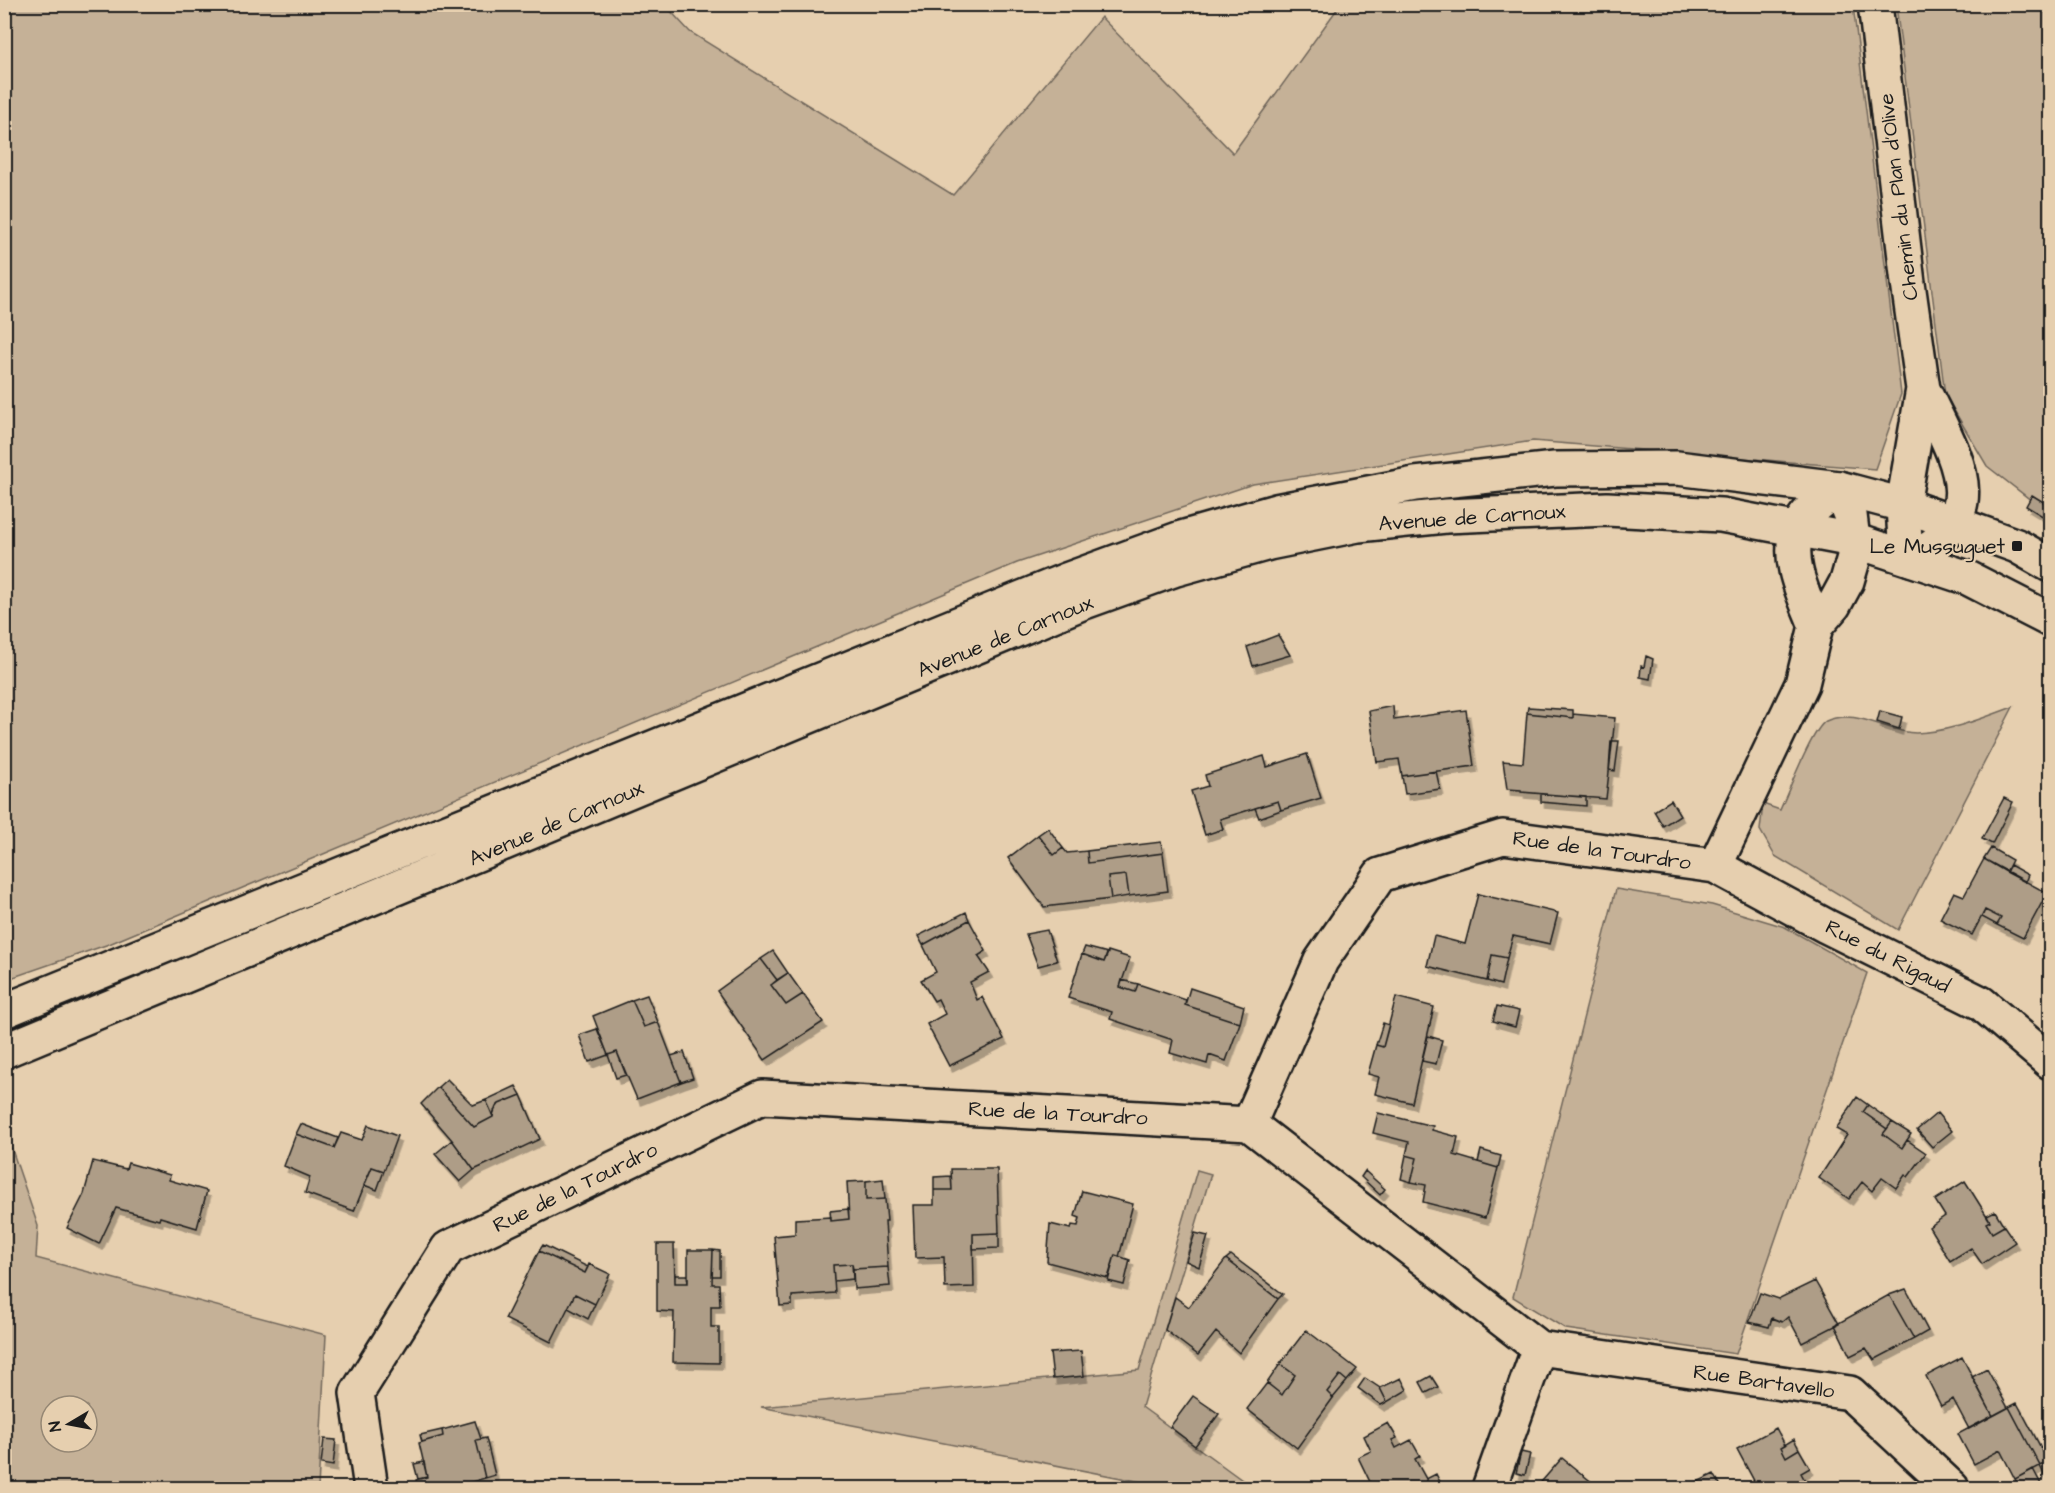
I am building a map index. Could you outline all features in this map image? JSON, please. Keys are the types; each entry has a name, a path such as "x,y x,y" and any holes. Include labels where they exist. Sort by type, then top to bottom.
{"street":[{"name":"Chemin du Plan d'Olive","path":"1875,4 1923,389 1960,475 1962,506 1954,523 1931,549 1911,559 1905,541 1903,505 1923,389"},
{"name":"Avenue de Carnoux","path":"4,1011 1066,580 1181,538 1276,511 1414,484 1556,469 1677,468 1839,488 1903,505 1954,523 2017,546 2050,565"},
{"path":"1715,866 1802,684 1816,626 1834,605 1847,581 1854,557 1853,540 1850,515 1839,488 1822,500 1797,530 1794,551 1797,575 1816,626"},
{"name":"Avenue de Carnoux","path":"4,1051 1079,604 1176,569 1269,543 1358,525 1446,516 1606,509 1721,515 1853,540 1968,578 2050,620"},
{"name":"Rue de la Tourdro","path":"371,1488 357,1393 448,1248 762,1097 1249,1124 1321,961 1380,875 1503,837 1715,866"},
{"name":"Rue du Rigaud","path":"1715,866 1826,926 1981,1003 2050,1062"},
{"path":"1249,1124 1539,1348 1489,1488"},
{"name":"Rue Bartavello","path":"1539,1348 1850,1393 1952,1488"}],"shaded area":[{"path":"4,5 665,5 690,32 953,195 1101,17 1233,153 1340,5 1853,5 1901,394 1875,469 1533,441 1253,484 1017,563 109,944 5,980"},
{"path":"1896,5 2050,5 2050,515 1987,466 1945,395"},
{"path":"2013,707 1898,930 1775,856 1760,830 1763,804 1780,810 1807,748 1820,726 1826,721 1837,717 1849,717 1916,733 1953,727"},
{"path":"1616,889 1712,905 1785,927 1867,973 1736,1354 1566,1329 1513,1297"},
{"path":"5,1129 38,1226 36,1258 326,1335 318,1488 5,1488"},
{"path":"1197,1170 1211,1174 1142,1407 1253,1488 1172,1488 761,1407 1139,1370"}],"building":[{"path":"2032,495 2050,506 2044,517 2026,506"},
{"path":"1278,635 1290,655 1253,666 1247,647"},
{"path":"1646,656 1653,659 1650,679 1640,677 1641,666 1644,667"},
{"path":"1393,706 1394,720 1466,710 1474,766 1402,776 1399,759 1377,762 1369,711"},
{"path":"1528,707 1573,710 1573,718 1527,713"},
{"path":"1880,711 1902,717 1899,729 1877,722"},
{"path":"1527,713 1573,718 1573,714 1615,718 1606,799 1507,789 1503,761 1523,763"},
{"path":"1611,741 1619,741 1615,771 1609,770"},
{"path":"1307,754 1321,798 1281,810 1278,801 1220,819 1223,829 1205,835 1191,791 1208,786 1205,775 1264,756 1267,767"},
{"path":"1436,771 1440,789 1405,794 1402,776"},
{"path":"1541,794 1586,797 1586,806 1541,802"},
{"path":"2004,798 2013,802 1992,844 1982,839"},
{"path":"1671,800 1680,815 1663,826 1654,811"},
{"path":"1278,801 1281,810 1259,818 1255,808"},
{"path":"1048,828 1063,848 1054,855 1038,835"},
{"path":"1038,835 1054,855 1063,848 1067,853 1087,851 1088,863 1163,853 1168,891 1129,896 1126,875 1108,877 1111,899 1044,907 1008,858"},
{"path":"1161,842 1163,853 1088,863 1087,851"},
{"path":"1991,848 2012,860 2006,872 1984,859"},
{"path":"1984,859 2047,893 2023,938 1997,925 2001,918 1985,910 1972,935 1940,919 1954,892 1964,896"},
{"path":"2010,865 2028,875 2025,882 2006,872"},
{"path":"1126,875 1129,896 1111,899 1108,877"},
{"path":"1478,894 1558,913 1550,944 1513,936 1507,958 1492,955 1487,981 1427,966 1434,936 1465,944"},
{"path":"1985,910 2001,918 1997,925 1982,917"},
{"path":"966,912 969,920 923,945 918,936"},
{"path":"969,920 986,951 978,956 989,972 970,982 977,1000 982,997 1004,1039 949,1066 927,1024 945,1014 938,999 934,1001 921,980 936,972 923,945"},
{"path":"1047,930 1057,961 1038,966 1026,934"},
{"path":"1085,947 1108,953 1104,962 1082,954"},
{"path":"773,951 788,973 777,980 761,959"},
{"path":"1108,951 1130,958 1120,987 1135,992 1138,984 1186,1000 1185,1005 1240,1023 1226,1061 1209,1055 1207,1064 1170,1053 1173,1040 1110,1019 1112,1012 1068,998 1082,954 1104,962"},
{"path":"1492,955 1507,958 1501,985 1487,981"},
{"path":"761,959 777,980 771,985 786,1005 803,994 823,1022 765,1060 717,991"},
{"path":"788,973 803,994 786,1005 771,985"},
{"path":"1122,980 1138,984 1135,992 1120,987"},
{"path":"1190,988 1244,1006 1240,1023 1185,1005"},
{"path":"647,995 658,1022 644,1027 632,1000"},
{"path":"1396,997 1434,1007 1412,1103 1375,1094 1379,1077 1368,1074 1376,1045 1383,1047"},
{"path":"632,1000 644,1027 658,1022 681,1082 637,1099 617,1052 608,1055 593,1016"},
{"path":"1497,1006 1519,1011 1515,1027 1493,1021"},
{"path":"1383,1023 1389,1025 1383,1047 1376,1045"},
{"path":"597,1029 608,1055 589,1062 579,1035"},
{"path":"1428,1036 1442,1040 1436,1064 1422,1061"},
{"path":"617,1052 626,1075 616,1078 608,1055"},
{"path":"684,1052 693,1078 681,1082 671,1056"},
{"path":"447,1079 473,1105 486,1100 493,1117 474,1127 438,1087"},
{"path":"516,1086 521,1095 499,1104 493,1115 486,1100"},
{"path":"438,1087 474,1127 493,1117 499,1104 521,1095 540,1139 474,1170 421,1104"},
{"path":"1857,1097 1868,1105 1863,1112 1887,1129 1883,1134 1902,1148 1907,1140 1926,1153 1908,1177 1905,1175 1896,1188 1882,1178 1872,1191 1862,1182 1849,1199 1819,1178 1847,1135 1836,1129"},
{"path":"1868,1105 1892,1122 1887,1129 1863,1112"},
{"path":"1378,1113 1433,1126 1432,1130 1458,1137 1454,1155 1498,1168 1485,1218 1423,1202 1426,1185 1411,1182 1417,1158 1406,1155 1409,1142 1373,1133"},
{"path":"1937,1113 1952,1131 1932,1147 1917,1130"},
{"path":"1892,1122 1911,1134 1902,1148 1883,1134"},
{"path":"301,1124 338,1138 334,1148 296,1134"},
{"path":"368,1125 397,1136 384,1171 372,1167 354,1211 305,1193 310,1177 284,1166 296,1134 334,1148 341,1133 362,1140"},
{"path":"452,1140 474,1170 460,1182 435,1154"},
{"path":"1481,1150 1501,1156 1498,1168 1478,1162"},
{"path":"1406,1155 1417,1158 1411,1182 1401,1179"},
{"path":"93,1161 126,1169 128,1163 170,1175 169,1180 207,1191 197,1228 160,1217 159,1220 116,1208 99,1244 67,1228 84,1194"},
{"path":"372,1167 384,1171 377,1190 364,1185"},
{"path":"951,1169 997,1169 999,1233 973,1234 974,1287 945,1288 944,1257 915,1258 913,1205 934,1205 934,1190 952,1190"},
{"path":"1365,1171 1385,1189 1380,1195 1361,1177"},
{"path":"951,1176 952,1190 934,1190 934,1177"},
{"path":"883,1179 885,1199 866,1200 866,1181"},
{"path":"866,1181 866,1200 885,1199 888,1267 853,1269 852,1264 833,1265 835,1293 792,1296 792,1305 780,1306 774,1236 795,1234 795,1219 831,1217 831,1221 849,1219 847,1182"},
{"path":"1965,1181 1990,1221 1986,1223 1992,1233 2004,1226 2015,1242 1982,1264 1971,1248 1950,1261 1929,1227 1945,1216 1935,1200"},
{"path":"1082,1191 1133,1204 1119,1257 1115,1255 1108,1278 1047,1262 1050,1224 1071,1229 1072,1225 1078,1226 1080,1218 1075,1216"},
{"path":"848,1209 849,1219 831,1221 830,1211"},
{"path":"1995,1211 2004,1226 1992,1233 1986,1223 1990,1221 1987,1215"},
{"path":"999,1233 999,1248 973,1249 973,1234"},
{"path":"1195,1233 1208,1236 1199,1267 1186,1261"},
{"path":"657,1244 674,1244 675,1283 688,1283 688,1250 713,1250 712,1284 719,1284 720,1306 711,1306 711,1327 719,1327 719,1363 673,1362 674,1312 657,1311"},
{"path":"543,1245 588,1267 585,1273 539,1251"},
{"path":"713,1250 720,1251 720,1276 712,1276"},
{"path":"539,1251 585,1273 589,1264 610,1274 595,1304 575,1294 551,1342 505,1319"},
{"path":"1115,1255 1130,1260 1124,1285 1108,1281"},
{"path":"1231,1255 1283,1294 1278,1299 1226,1259"},
{"path":"1226,1259 1278,1299 1239,1353 1216,1332 1198,1355 1165,1330 1175,1297 1189,1307"},
{"path":"852,1264 853,1279 834,1281 833,1265"},
{"path":"888,1267 890,1286 854,1289 853,1269"},
{"path":"675,1275 687,1275 688,1283 675,1283"},
{"path":"1815,1281 1839,1324 1802,1343 1788,1317 1782,1322 1772,1318 1769,1327 1749,1322 1760,1293 1778,1299"},
{"path":"1906,1289 1928,1331 1914,1339 1889,1295"},
{"path":"575,1294 595,1304 588,1319 568,1308"},
{"path":"1889,1295 1914,1339 1874,1360 1866,1348 1850,1356 1835,1325"},
{"path":"1306,1330 1357,1369 1347,1381 1340,1375 1327,1392 1333,1398 1297,1448 1247,1409 1267,1383 1282,1395 1295,1375 1280,1364"},
{"path":"1081,1351 1084,1376 1053,1379 1050,1353"},
{"path":"1962,1357 1993,1416 1969,1429 1953,1399 1941,1406 1926,1376"},
{"path":"1280,1364 1295,1375 1282,1395 1267,1383"},
{"path":"1987,1369 2008,1408 1993,1416 1972,1377"},
{"path":"1340,1375 1347,1381 1333,1398 1327,1392"},
{"path":"1431,1376 1438,1387 1426,1393 1420,1382"},
{"path":"1365,1378 1380,1388 1387,1402 1381,1405 1358,1388"},
{"path":"1401,1378 1407,1390 1387,1402 1380,1388"},
{"path":"1193,1396 1219,1414 1195,1446 1170,1427"},
{"path":"2017,1403 2048,1461 2040,1466 2009,1407"},
{"path":"2009,1407 2040,1466 2015,1479 2000,1450 1974,1464 1958,1434"},
{"path":"475,1421 481,1439 476,1440 485,1478 465,1484 466,1488 418,1488 416,1480 427,1477 419,1443 443,1436 442,1430"},
{"path":"1388,1423 1397,1438 1392,1440 1396,1448 1411,1440 1420,1456 1415,1459 1431,1488 1363,1488 1371,1484 1358,1457 1371,1451 1364,1436"},
{"path":"1776,1428 1785,1445 1781,1447 1786,1457 1799,1449 1810,1468 1801,1473 1809,1488 1758,1488 1737,1449"},
{"path":"442,1430 443,1436 422,1442 420,1435"},
{"path":"486,1438 495,1475 485,1478 476,1440"},
{"path":"324,1439 336,1440 333,1466 321,1464"},
{"path":"1794,1439 1799,1449 1786,1457 1781,1447"},
{"path":"1521,1452 1530,1454 1525,1475 1516,1473"},
{"path":"1562,1458 1599,1488 1536,1488"},
{"path":"2050,1460 2050,1486 2040,1466"},
{"path":"424,1462 427,1477 418,1479 414,1464"},
{"path":"2033,1469 2043,1488 2020,1488 2015,1479"},
{"path":"1436,1474 1443,1488 1431,1488 1426,1479"},
{"path":"1714,1474 1722,1488 1698,1488 1695,1483"}],"place":[{"name":"Le Mussuguet","path":"2017,546"}]}
